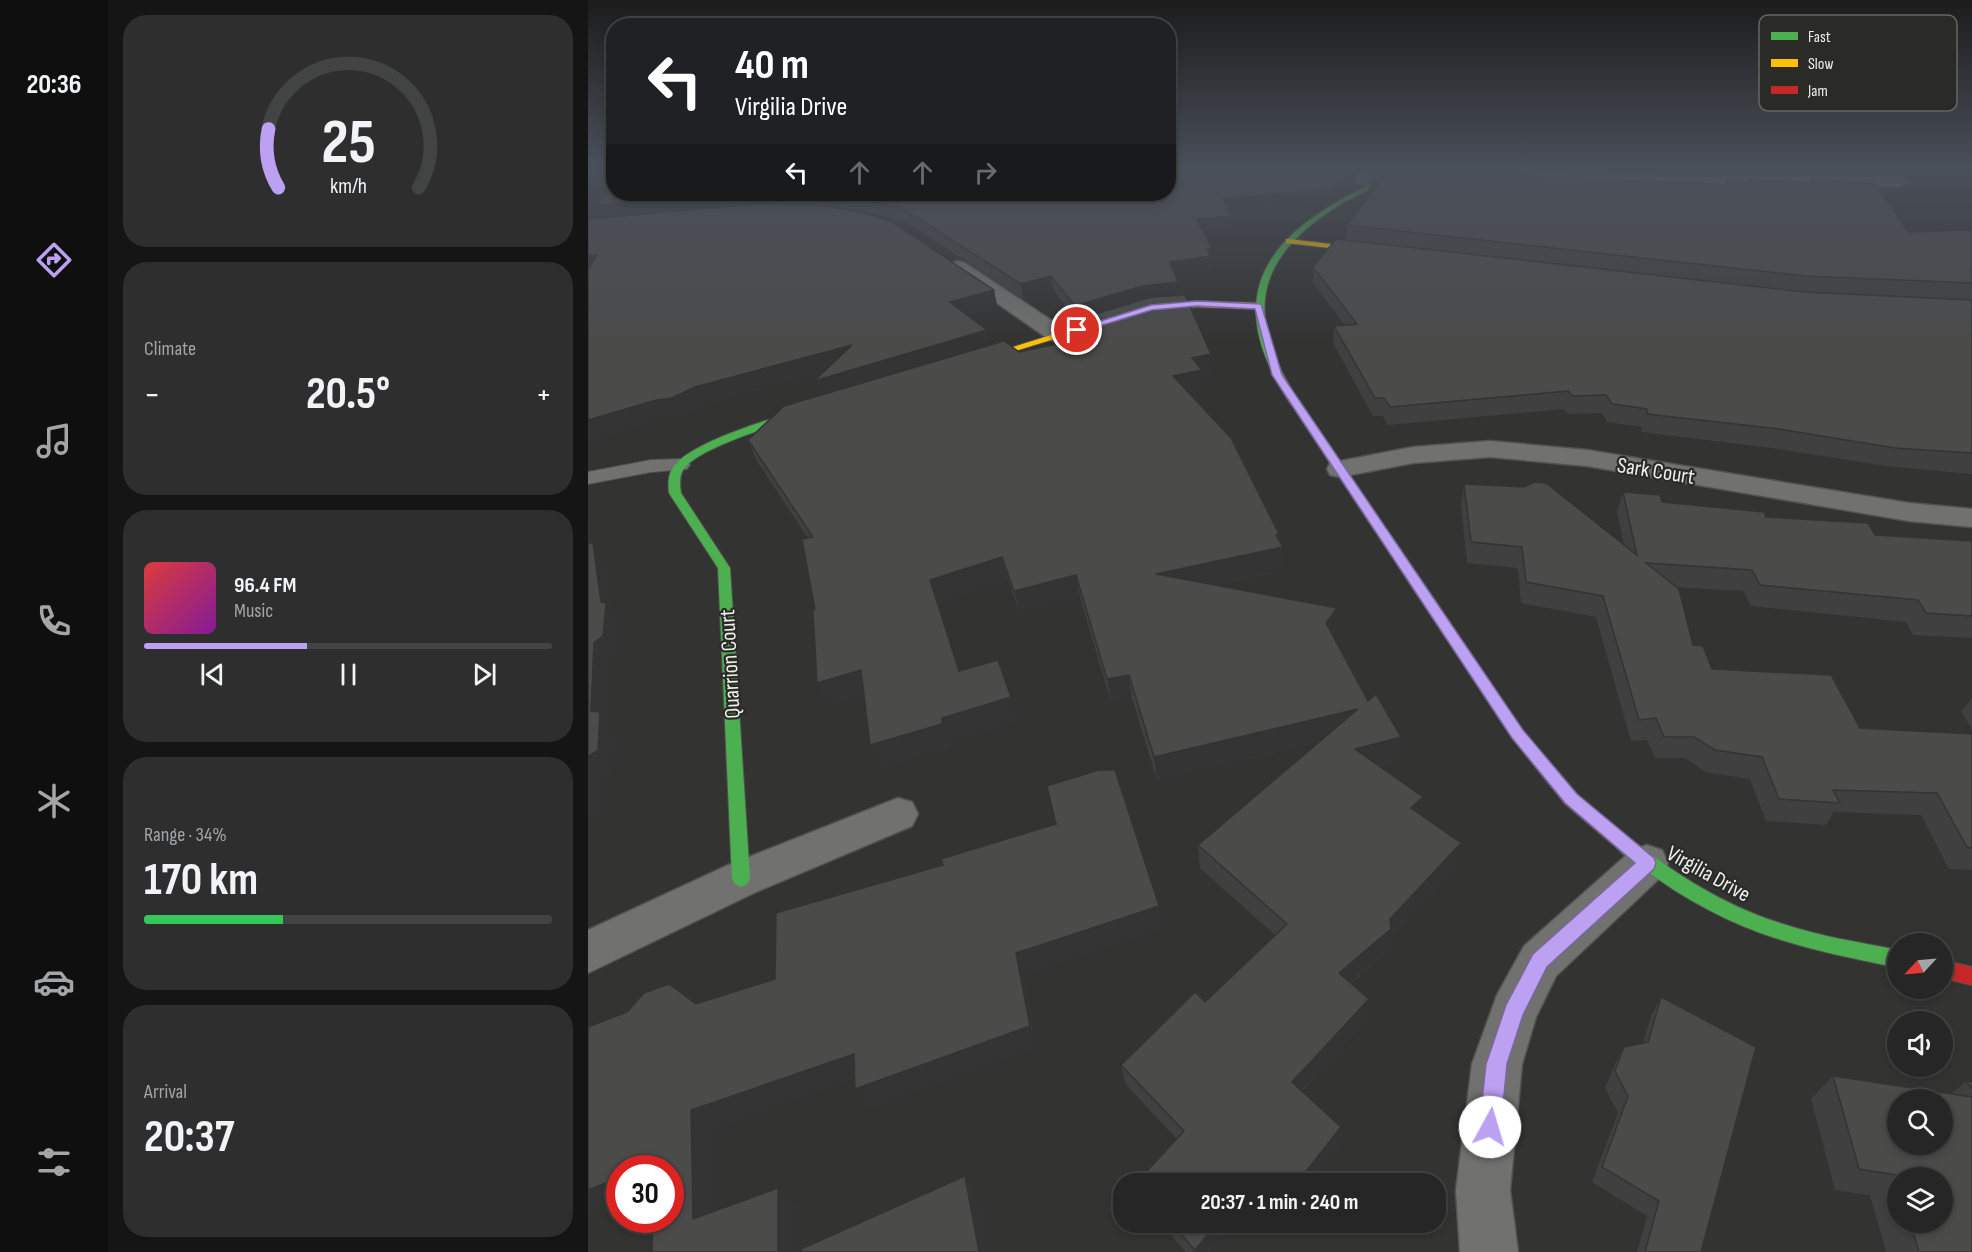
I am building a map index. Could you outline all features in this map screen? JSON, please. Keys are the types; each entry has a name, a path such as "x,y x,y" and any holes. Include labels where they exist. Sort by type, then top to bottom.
{"street":[{"path":"955,367 1151,307 1197,304 1258,306 1268,269 1289,241 1307,225"},
{"path":"1289,241 1384,252"},
{"path":"940,256 1058,335"},
{"name":"Virgilia Drive","path":"1258,306 1277,375 1517,734 1571,799 1647,863 1711,903 1781,932 1887,956"},
{"path":"680,465 714,444 818,409"},
{"name":"Sark Court","path":"1340,469 1413,455 1490,449 1587,458 1909,512 1972,518"},
{"name":"Quarrion Court","path":"680,465 673,479 675,493 724,568 741,879"},
{"path":"588,952 741,879 898,814"},
{"path":"1489,1252 1483,1190 1497,1064 1514,1012 1540,961 1647,863"},
{"path":"1953,972 1972,976"}],"lane":[{"path":"588,478 651,466 680,465"}],"building":[{"path":"588,225 897,225 994,290 950,302 987,330 814,381 852,345 695,387 672,398 656,400 588,420 588,270 597,255 588,256"},
{"path":"929,225 1200,225 1212,249 1207,249 1211,256 1170,262 1178,282 1142,286 1075,306 1051,276 1021,284"},
{"path":"1351,225 1904,225 1908,232 1968,230 1972,232 1972,283 1804,276"},
{"path":"1336,239 1804,292 1972,300 1972,453 1895,448 1779,429 1647,414 1647,409 1612,404 1606,395 1573,396 1568,391 1390,407 1384,398 1375,398 1334,326 1357,324 1313,267"},
{"path":"1185,295 1211,354 1192,358 1202,370 1173,376 1231,438 1279,534 1276,535 1283,547 1156,574 1337,608 1326,623 1368,701 1376,694 1401,737 1355,749 1423,797 1411,808 1461,843 1390,919 1391,929 1339,973 1369,999 1292,1082 1341,1127 1305,1173 1145,1173 1184,1131 1121,1065 1195,992 1205,1002 1287,924 1198,845 1358,709 1154,757 1129,675 1107,679 1076,575 1014,591 1002,557 930,580 959,671 998,660 1011,697 942,718 942,724 870,745 861,670 817,683 813,610 815,609 802,539 813,537 748,440 784,406 1004,341 1019,352 1100,335 1085,317 1152,297"},
{"path":"1534,482 1546,483 1637,555 1623,492 1660,495 1662,502 1764,512 1766,517 1868,523 1875,535 1972,541 1972,616 1926,613 1918,600 1760,585 1752,570 1646,563 1679,589 1693,645 1703,646 1712,669 1831,675 1860,728 1972,734 1972,848 1967,847 1937,793 1833,790 1840,803 1779,799 1762,757 1715,750 1694,737 1664,737 1656,718 1639,720 1603,596 1526,582 1522,547 1471,542 1464,484 1525,487"},
{"path":"588,543 593,543 601,602 606,603 603,636 594,643 591,711 600,712 598,750 588,757"},
{"path":"1099,770 1115,770 1159,906 1016,953 1030,1026 855,1089 854,1054 691,1110 693,1219 778,1188 778,1252 652,1252 653,1233 684,1233 684,1155 606,1155 606,1183 588,1190 588,1027 627,1012 644,993 669,984 696,1004 775,979 776,913 943,865 941,859 1056,824 1047,786"},
{"path":"1661,997 1756,1047 1701,1252 1645,1252 1659,1201 1602,1167 1628,1096 1615,1071 1624,1047 1648,1042"},
{"path":"1833,1076 1919,1089 1887,1089 1887,1155 1953,1155 1953,1094 1972,1097 1972,1252 1919,1252 1913,1233 1953,1233 1953,1167 1887,1167 1887,1174 1859,1169"},
{"path":"965,1176 979,1252 801,1252 801,1249"},
{"path":"1180,1233 1209,1233 1195,1250"}],"traffic: fast":[{"path":"1296,404 1278,377 1268,351 1262,329 1259,302 1266,276 1279,253 1306,225"},
{"path":"741,879 724,568 675,493 674,480 679,467 701,451 738,435 806,412"},
{"path":"1618,839 1675,881 1737,915 1795,936 1887,957"}],"traffic: slow":[{"path":"1289,241 1373,251"},
{"path":"973,361 1151,307 1197,304 1258,306"},
{"path":"1296,404 1429,602"}],"traffic: jam":[{"path":"1429,602 1517,734 1571,799 1618,839"},
{"path":"1953,972 1972,976"}],"route":[{"path":"1077,330 1151,307 1197,304 1258,306 1277,375 1517,734 1571,799 1647,863 1540,961 1514,1012 1497,1064 1490,1127"}]}
